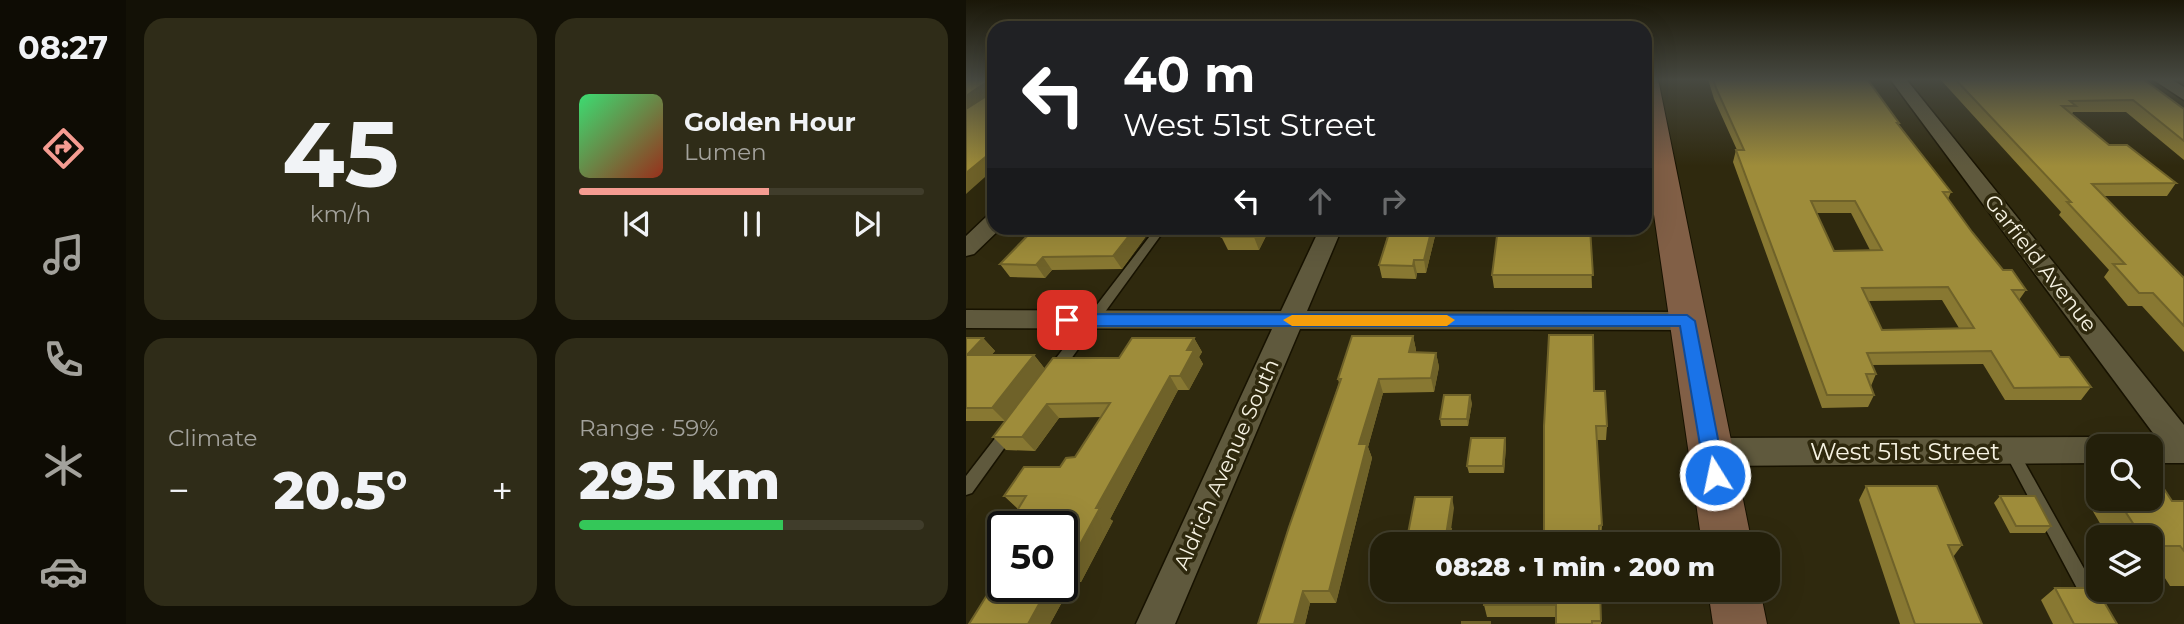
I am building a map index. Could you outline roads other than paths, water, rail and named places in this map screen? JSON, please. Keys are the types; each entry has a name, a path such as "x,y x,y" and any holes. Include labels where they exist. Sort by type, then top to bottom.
{"main road":[{"path":"1652,114 1725,532"},
{"path":"1736,602 1740,624"}],"street":[{"name":"Garfield Avenue","path":"1921,108 2184,449"},
{"path":"966,249 987,229"},
{"name":"Aldrich Avenue South","path":"1155,624 1328,235"},
{"path":"966,319 1687,321"},
{"path":"2163,450 2184,449"},
{"name":"West 51st Street","path":"1711,452 2086,450"}],"lane":[{"path":"1046,382 1156,235"},
{"path":"966,488 1014,424"},
{"path":"2011,451 2106,624"}]}
